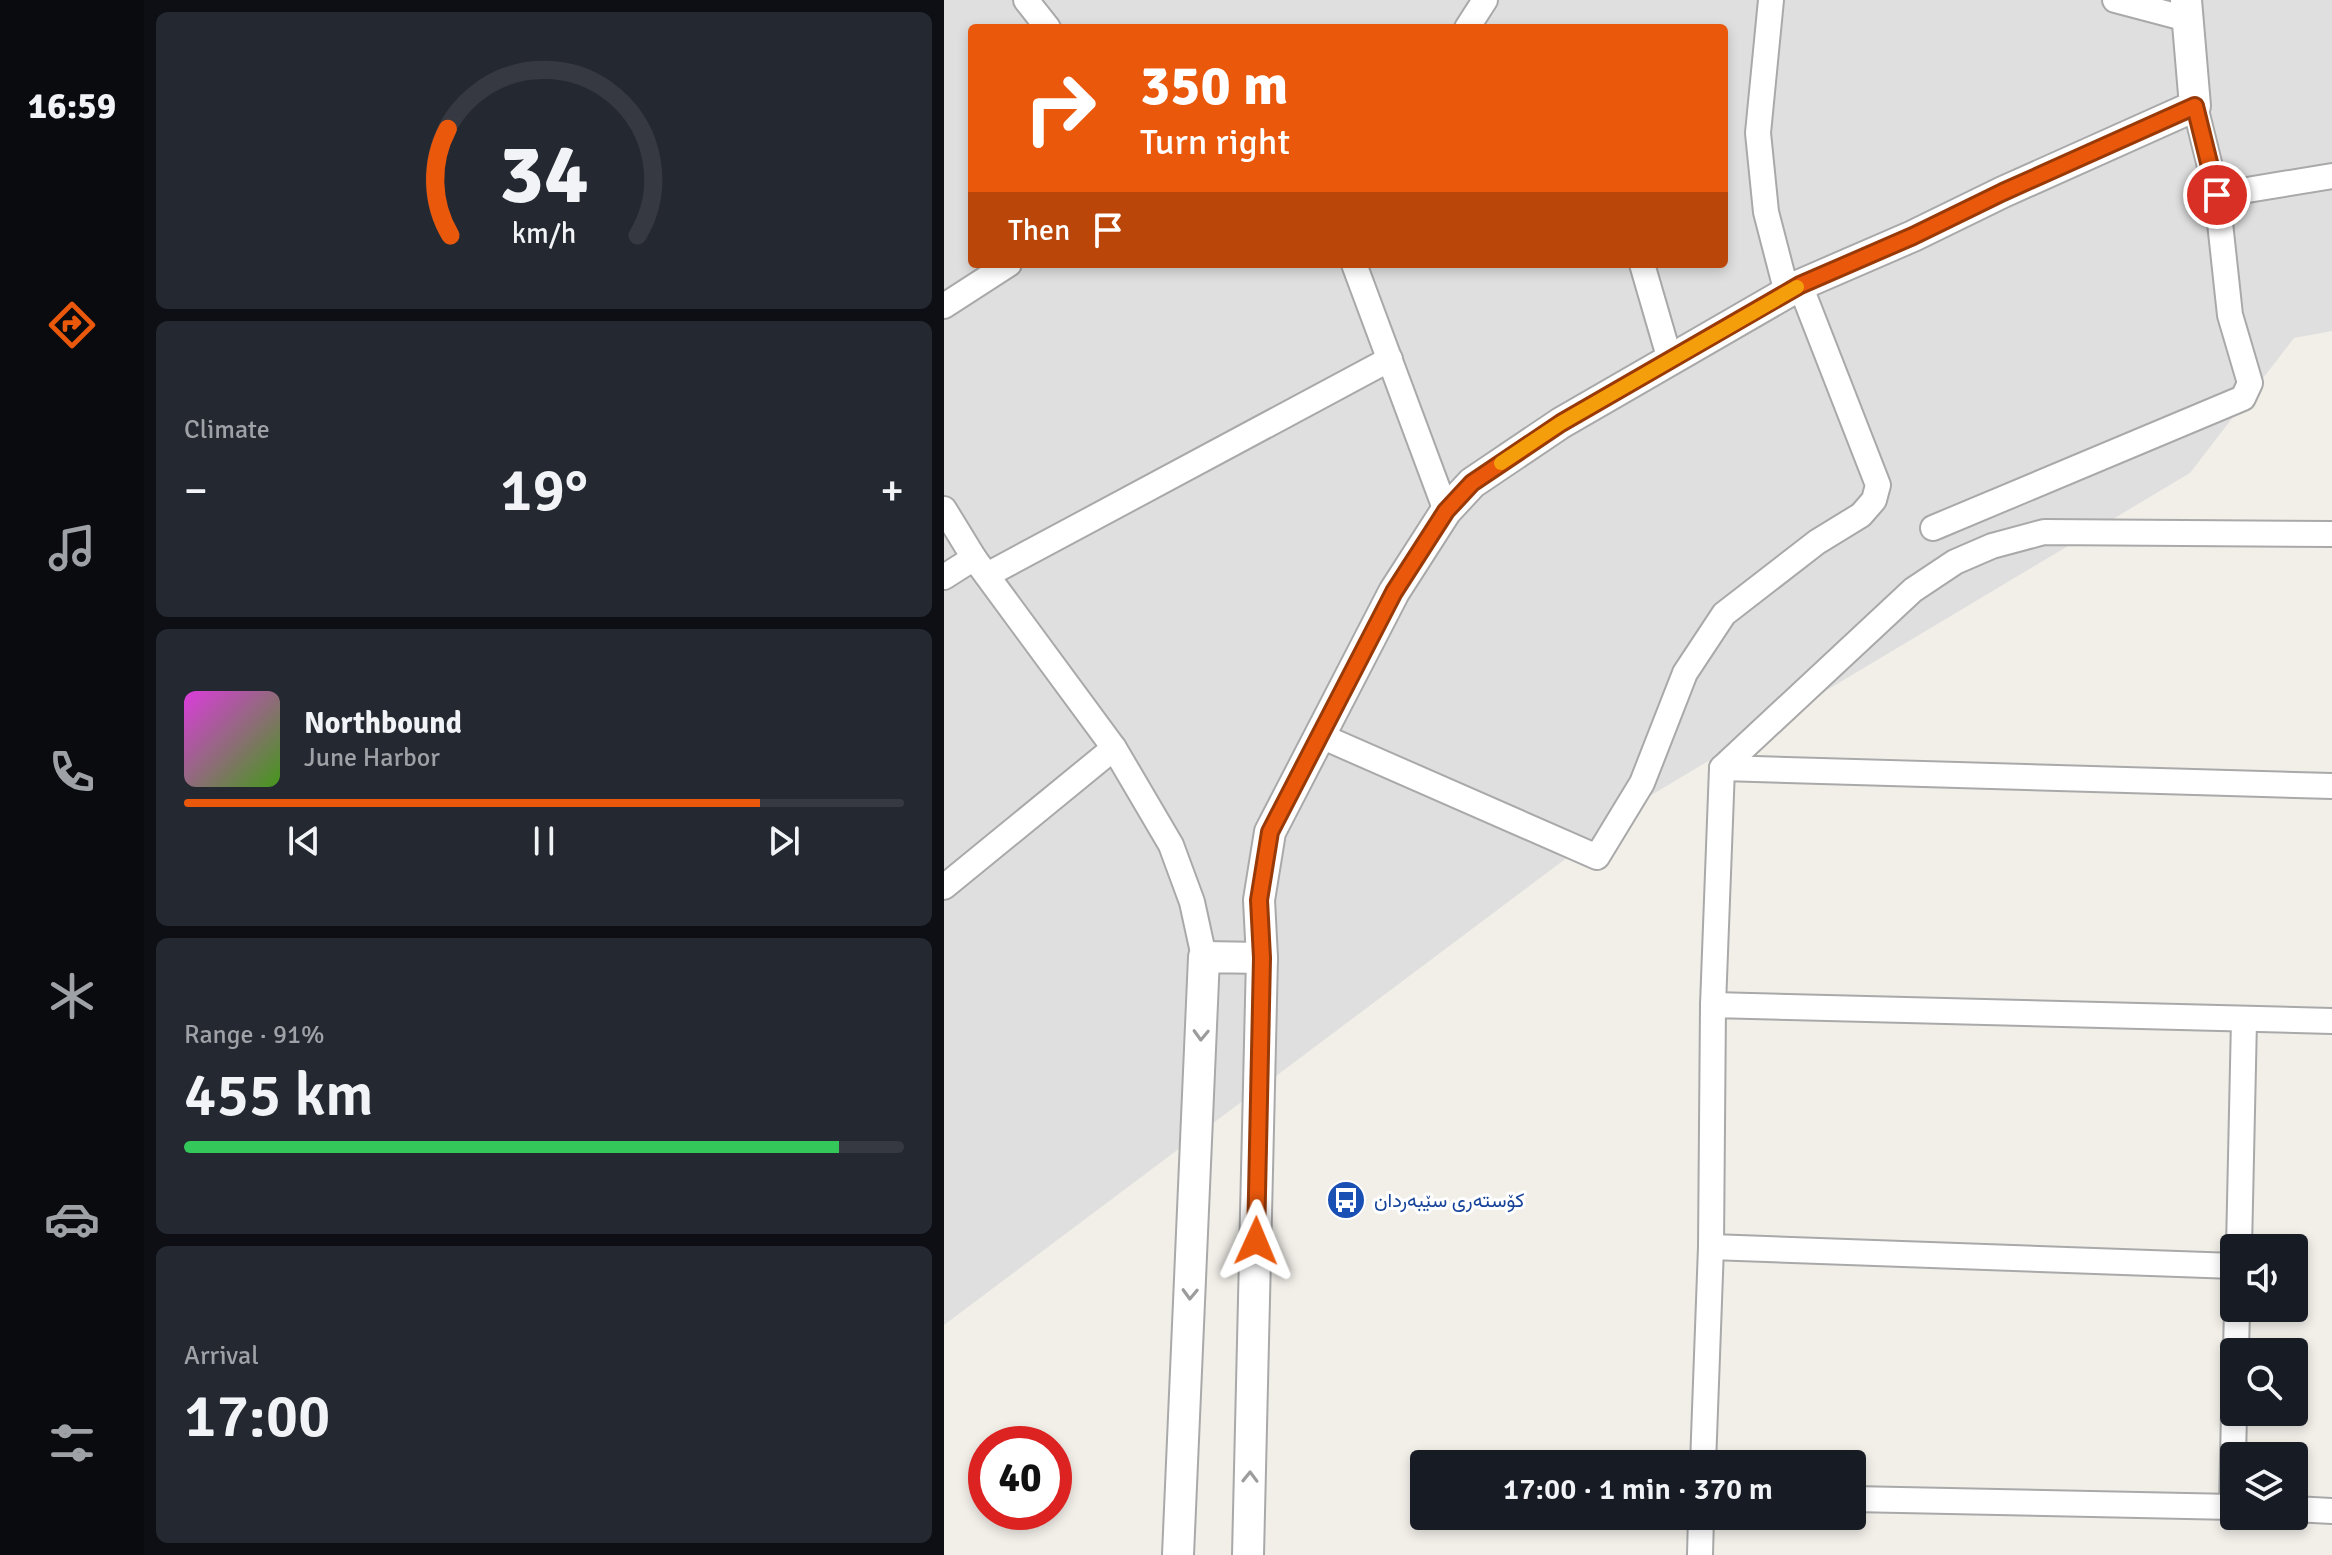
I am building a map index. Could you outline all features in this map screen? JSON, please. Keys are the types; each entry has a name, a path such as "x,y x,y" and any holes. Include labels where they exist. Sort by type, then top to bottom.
{"street":[{"path":"1026,0 1045,24"},
{"path":"1470,24 1485,0"},
{"path":"1321,736 1597,857 1642,783 1685,673 1724,614 1817,542 1861,515 1874,500 1878,485 1793,289 1766,212 1758,133 1771,0"},
{"path":"1933,528 2243,398 2250,383 2230,315 2217,195 2195,106 2186,10 2115,0"},
{"path":"1248,1555 1262,958 1259,900 1270,832 1394,592 1446,511 1472,483 1561,423 1793,289 2195,106"},
{"path":"2217,195 2332,176"},
{"path":"944,306 1003,268"},
{"path":"1356,268 1446,511"},
{"path":"1643,268 1670,360"},
{"path":"944,577 980,566 1390,359"},
{"path":"944,509 980,566 1114,748 1171,845 1192,902 1204,957 1178,1555"},
{"path":"1704,1450 1711,1247 1713,1005 1722,768 1913,590 1955,562 1992,546 2044,532 2332,534"},
{"path":"944,887 1114,748"},
{"path":"1722,768 2332,786"},
{"path":"1204,957 1262,958"},
{"path":"1713,1005 2332,1021"},
{"path":"2239,1234 2244,1020"},
{"path":"1711,1247 2220,1265"},
{"path":"1866,1499 2220,1507"},
{"path":"2308,1510 2332,1511"},
{"path":"1700,1555 1701,1530"}],"shaded area":[{"path":"944,0 2332,0 2332,331 2294,338 2190,473 1648,797 944,1325"}],"slow traffic":[{"path":"1501,463 1561,423 1797,287"}],"place":[{"name":"کۆستەری سێبەردان","path":"1346,1200"}],"route":[{"path":"1256,1241 1262,958 1259,900 1270,832 1394,592 1446,511 1472,483 1561,423 1800,285 2195,106 2217,195"}]}
